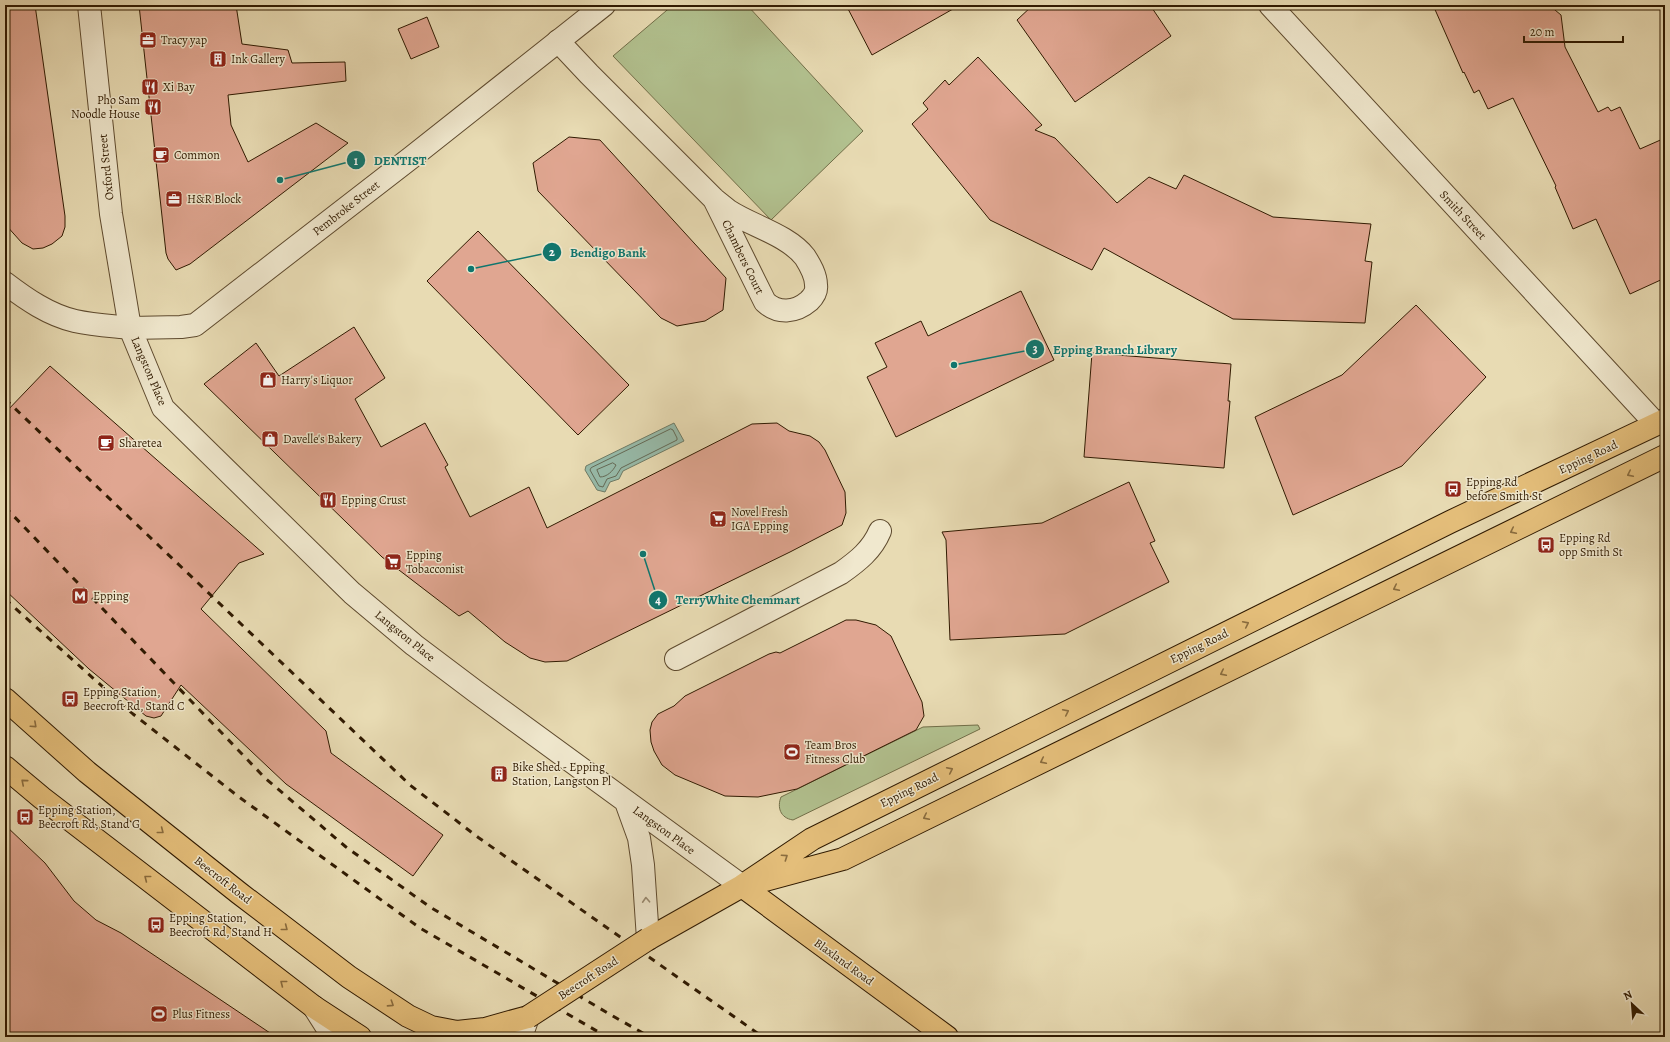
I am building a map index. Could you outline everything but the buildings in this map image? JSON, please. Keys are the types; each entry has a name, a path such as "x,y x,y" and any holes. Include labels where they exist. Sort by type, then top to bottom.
{"main road":[{"name":"Epping Road","path":"648,939 742,886 812,839 1450,522 1661,422"},
{"name":"Epping Road","path":"742,886 843,859 1665,456"},
{"name":"Beecroft Road","path":"5,699 87,772 239,893 349,977 408,1016 431,1027 457,1032 485,1028 527,1027"},
{"path":"5,767 42,798 314,1007 360,1037"},
{"name":"Blaxland Road","path":"742,886 947,1037"},
{"name":"Beecroft Road","path":"507,1037 527,1027 648,939"}],"street":[{"name":"Oxford Street","path":"89,5 111,214 130,328"},
{"name":"Pembroke Street","path":"5,283 25,298 52,313 75,321 130,328 181,328 195,325 412,157 604,5"},
{"name":"Smith Street","path":"1270,5 1661,422"},
{"name":"Chambers Court","path":"558,41 714,199 729,211 797,248 808,261 815,276 817,286 811,299 798,308 789,311 775,309 765,302 714,199"},
{"name":"Langston Place","path":"130,328 163,408 352,594 414,645 742,886"},
{"path":"676,659 841,573 858,562 872,548 880,531"},
{"path":"626,802 638,838 644,865 648,939"},
{"path":"314,1007 333,1037"},
{"path":"521,1037 527,1027"}],"green space":[{"path":"673,5 747,5 863,131 771,220 613,56"},
{"path":"978,725 980,729 793,820 785,817 781,812 779,805 781,797 923,727"}],"water":[{"path":"674,423 684,441 623,471 619,479 610,482 605,492 597,490 585,470 586,466"}],"railway":[{"path":"5,399 410,785 479,838 763,1037"},
{"path":"5,507 265,778 346,847 430,907 650,1037"},
{"path":"5,599 133,714 239,797 420,928 607,1037"}],"place":[{"name":"Tracy yap","path":"148,40"},
{"name":"Ink Gallery","path":"218,59"},
{"name":"Xi Bay","path":"150,87"},
{"name":"Pho Sam Noodle House","path":"153,107"},
{"name":"Common","path":"161,155"},
{"name":"DENTIST","path":"280,180"},
{"name":"H&R Block","path":"174,199"},
{"name":"Bendigo Bank","path":"471,269"},
{"name":"Epping Branch Library","path":"954,365"},
{"name":"Harry's Liquor","path":"268,380"},
{"name":"Davelle's Bakery","path":"270,439"},
{"name":"Sharetea","path":"106,443"},
{"name":"Epping Rd before Smith St","path":"1453,489"},
{"name":"Epping Crust","path":"328,500"},
{"name":"Novel Fresh IGA Epping","path":"718,519"},
{"name":"Epping Rd opp Smith St","path":"1546,545"},
{"name":"TerryWhite Chemmart","path":"643,554"},
{"name":"Epping Tobacconist","path":"393,562"},
{"name":"Epping","path":"80,596"},
{"name":"Epping Station, Beecroft Rd, Stand C","path":"70,699"},
{"name":"Team Bros Fitness Club","path":"792,752"},
{"name":"Bike Shed - Epping Station, Langston Pl","path":"499,774"},
{"name":"Epping Station, Beecroft Rd, Stand G","path":"25,817"},
{"name":"Epping Station, Beecroft Rd, Stand H","path":"156,925"},
{"name":"Plus Fitness","path":"159,1014"}]}
